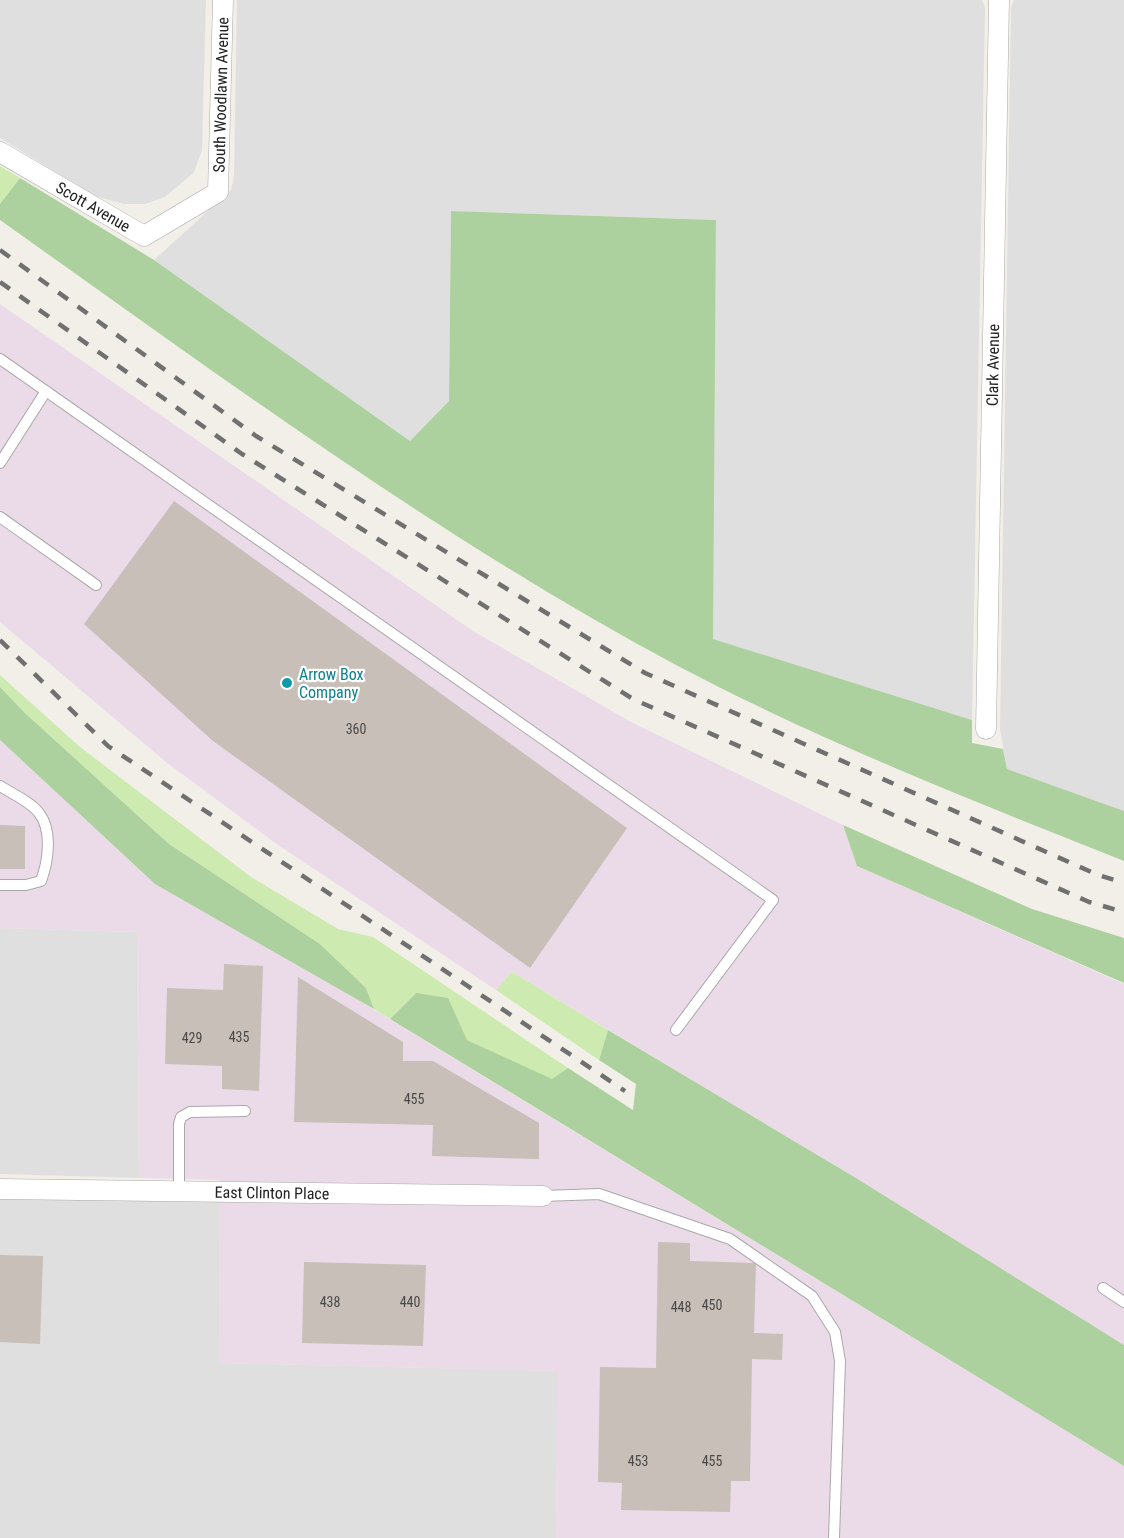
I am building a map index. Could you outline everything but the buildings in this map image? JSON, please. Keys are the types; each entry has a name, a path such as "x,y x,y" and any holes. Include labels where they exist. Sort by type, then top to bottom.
{"street":[{"name":"South Woodlawn Avenue","path":"218,192 223,0"},
{"name":"Clark Avenue","path":"986,729 999,0"},
{"name":"Scott Avenue","path":"0,152 144,236 218,192"},
{"name":"East Clinton Place","path":"0,1189 543,1196"}],"lane":[{"path":"0,359 773,900 676,1029"},
{"path":"0,463 46,391"},
{"path":"0,517 96,585"},
{"path":"0,786 39,812 47,830 47,865 41,882 26,885 0,885"},
{"path":"179,1191 178,1124 181,1117 190,1112 245,1111"},
{"path":"543,1196 599,1194 730,1239 812,1296 835,1332 840,1360 834,1538"},
{"path":"1103,1288 1124,1302"}],"shaded area":[{"path":"0,0 206,0 202,150 194,172 165,197 145,204 124,204 95,196 0,138"},
{"path":"237,0 982,0 985,8 972,720 712,639 716,220 451,211 449,401 410,441 154,260 231,190 234,177"},
{"path":"1014,0 1124,0 1124,811 1007,769 1000,729 1011,8"},
{"path":"0,304 473,631 631,722 843,825 857,866 1124,984 1124,1345 856,1178 512,972 496,990 278,845 166,762 0,622"},
{"path":"0,740 155,884 312,972 1124,1466 1124,1538 556,1538 557,1371 219,1363 220,1180 139,1178 137,932 0,928"},
{"path":"0,928 137,932 139,1178 0,1174"},
{"path":"0,1197 220,1199 219,1363 558,1371 556,1538 0,1538"}],"green space":[{"path":"0,166 20,178 0,204"},
{"path":"20,178 154,260 410,441 449,401 451,211 716,220 713,639 972,720 972,743 1003,749 1007,769 1124,811 1124,861 841,745 730,693 587,616 500,563 331,453 0,220 0,204"},
{"path":"0,675 80,747 251,877 338,929 373,937 568,1068 552,1080 467,1040 416,993 390,1019 374,1009 366,988 320,944 169,844 26,714 0,687"},
{"path":"0,687 26,714 169,844 320,944 366,988 374,1009 155,884 0,740"},
{"path":"843,825 1032,909 1124,938 1124,983 857,866"},
{"path":"512,972 608,1030 599,1060 496,990"},
{"path":"416,993 448,998 467,1040 552,1079 568,1068 633,1110 636,1084 599,1060 608,1030 856,1178 1124,1345 1124,1466 390,1019"}],"railway":[{"path":"0,250 256,436 645,673 1098,875 1124,883"},
{"path":"0,282 242,454 633,699 1089,902 1124,912"},
{"path":"0,640 108,746 625,1091"}],"place":[{"name":"Arrow Box Company","path":"287,683"}]}
